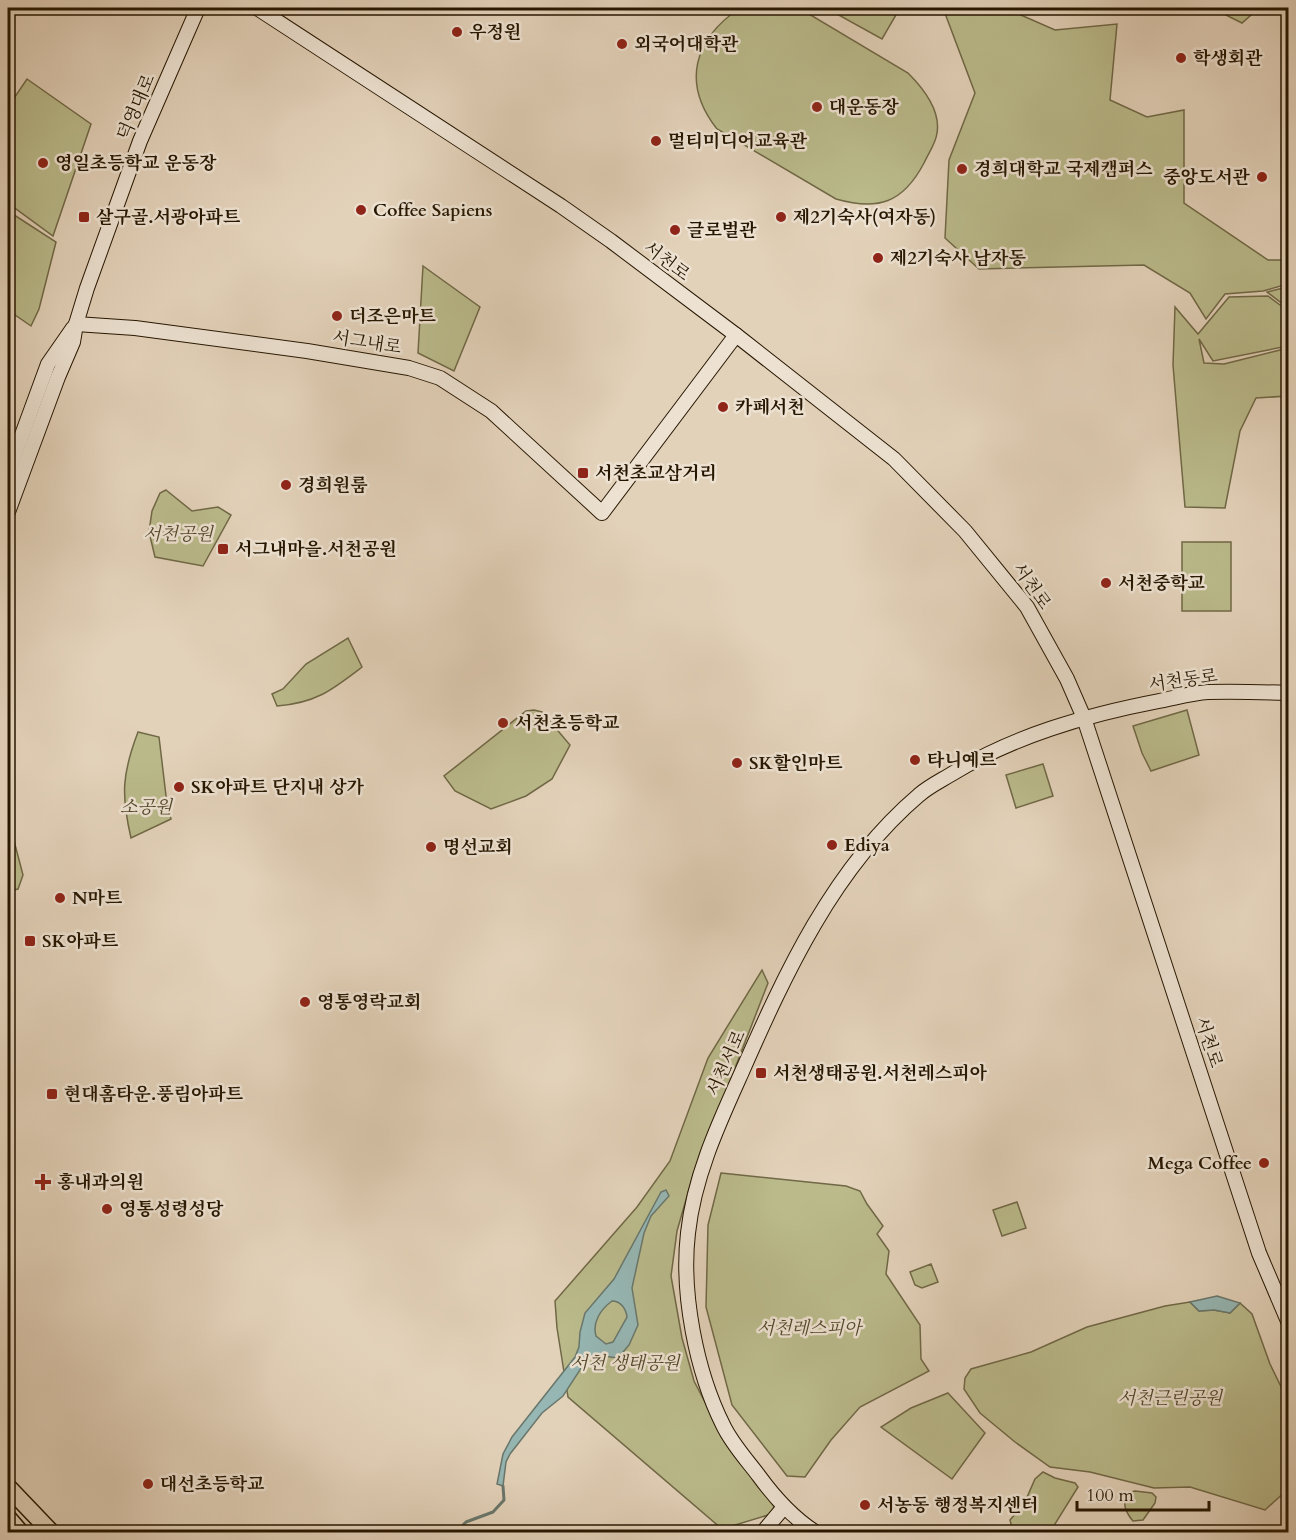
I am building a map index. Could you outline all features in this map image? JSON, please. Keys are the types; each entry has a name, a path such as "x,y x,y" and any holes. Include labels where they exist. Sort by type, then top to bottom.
{"highway":[{"path":"8,1487 51,1533"},
{"path":"8,1518 20,1533"}],"street":[{"name":"덕영대로","path":"8,512 73,342 76,324 140,141 198,8"},
{"name":"서천로","path":"257,8 569,212 736,335 870,438 910,473 965,531 1028,608 1067,679 1084,718 1259,1252 1288,1321"},
{"name":"덕영대로","path":"8,473 48,364 76,324"},
{"name":"서그내로","path":"76,324 135,328 307,351 409,368 440,378 491,411 602,513 736,335"},
{"name":"서천동로","path":"1084,718 1205,692 1288,693"},
{"name":"서천서로","path":"815,1533 784,1507 733,1442 723,1425 701,1368 690,1316 687,1282 687,1235 700,1176 721,1119 767,1014 841,880 868,846 921,793 974,760 1020,740 1084,718"},
{"path":"763,1533 784,1507"}],"green space":[{"name":"대운동장","path":"740,8 799,8 908,73 914,79 930,100 938,124 934,145 924,163 916,177 898,195 877,203 865,204 836,199 717,129 699,95 696,79 698,63 703,48 712,34 724,20"},
{"path":"826,8 900,8 882,39"},
{"path":"943,8 1005,8 1055,30 1117,24 1110,100 1147,117 1184,110 1184,203 1268,260 1288,260 1288,284 1263,291 1225,294 1206,319 1190,293 1144,265 979,269 945,238 949,160 975,93"},
{"path":"1191,8 1259,8 1242,23 1218,11 1199,13"},
{"name":"영일초등학교 운동장","path":"27,79 91,124 53,236 8,203 8,107"},
{"path":"8,211 56,242 39,309 31,326 8,310"},
{"path":"423,266 480,307 454,371 418,353"},
{"path":"1288,286 1288,308 1267,292"},
{"path":"1268,296 1288,311 1288,346 1213,361 1199,339 1204,363 1224,364 1288,348 1288,396 1256,398 1240,431 1225,508 1185,507 1173,365 1175,307 1198,334 1229,297"},
{"name":"서천공원","path":"166,490 192,511 218,507 231,515 203,566 155,557 149,532 152,511 160,493"},
{"path":"1182,542 1231,542 1231,611 1182,611"},
{"path":"348,638 362,667 323,694 303,702 277,706 272,694 283,689 306,664"},
{"path":"1187,710 1199,755 1151,771 1133,726"},
{"path":"526,711 542,712 570,745 552,779 526,796 491,809 455,791 444,776"},
{"name":"소공원","path":"138,732 159,737 171,819 131,838 125,785 129,760"},
{"path":"1043,764 1053,796 1016,808 1006,775"},
{"path":"8,818 23,875 18,889 8,891"},
{"name":"서천 생태공원","path":"762,970 768,983 692,1179 677,1231 671,1276 682,1338 694,1381 721,1433 778,1512 722,1529 568,1397 555,1301 637,1207 670,1161 708,1058"},
{"name":"서천레스피아","path":"721,1173 846,1186 860,1191 883,1226 877,1234 889,1251 886,1274 920,1325 921,1359 929,1371 860,1407 831,1440 805,1477 787,1476 732,1405 706,1307 708,1225"},
{"path":"1017,1202 1026,1228 1002,1236 993,1210"},
{"path":"931,1264 938,1282 922,1288 915,1285 910,1272"},
{"name":"서천근린공원","path":"1190,1302 1199,1311 1214,1310 1230,1313 1240,1303 1252,1314 1270,1364 1288,1401 1288,1489 1265,1510 1190,1487 1154,1488 1090,1472 1050,1467 980,1413 964,1389 965,1378 971,1369 1031,1352 1087,1327 1165,1306"},
{"path":"948,1393 985,1433 952,1479 881,1427 911,1408"},
{"path":"1043,1472 1075,1483 1078,1487 1050,1532 1005,1532 1012,1528 1010,1520 1024,1504 1035,1479"},
{"path":"1135,1491 1152,1493 1156,1497 1155,1503 1143,1520 1133,1521 1126,1508 1127,1493"}],"water":[{"path":"666,1190 669,1196 651,1216 644,1233 632,1288 638,1325 629,1345 618,1358 596,1355 587,1359 563,1396 542,1413 510,1454 506,1462 503,1486 497,1484 503,1454 512,1437 575,1357 585,1313 614,1279 661,1192","holes":["612,1301 622,1306 627,1317 613,1342 606,1344 596,1336 595,1326 598,1316"]},
{"path":"1217,1296 1240,1303 1230,1313 1214,1310 1199,1311 1190,1302"}],"waterway":[{"path":"456,1532 466,1522 493,1512 504,1500 503,1486"}],"place":[{"name":"우정원","path":"457,32"},
{"name":"외국어대학관","path":"622,44"},
{"name":"학생회관","path":"1181,58"},
{"name":"대운동장","path":"817,107"},
{"name":"멀티미디어교육관","path":"656,141"},
{"name":"영일초등학교 운동장","path":"43,163"},
{"name":"경희대학교 국제캠퍼스","path":"962,169"},
{"name":"중앙도서관","path":"1262,177"},
{"name":"Coffee Sapiens","path":"361,210"},
{"name":"살구골.서광아파트","path":"84,217"},
{"name":"제2기숙사(여자동)","path":"781,217"},
{"name":"글로벌관","path":"675,230"},
{"name":"제2기숙사 남자동","path":"878,258"},
{"name":"더조은마트","path":"337,316"},
{"name":"카페서천","path":"723,407"},
{"name":"서천초교삼거리","path":"583,473"},
{"name":"경희원룸","path":"286,485"},
{"name":"서그내마을.서천공원","path":"223,549"},
{"name":"서천중학교","path":"1106,583"},
{"name":"서천초등학교","path":"503,723"},
{"name":"타니예르","path":"915,760"},
{"name":"SK할인마트","path":"737,763"},
{"name":"SK아파트 단지내 상가","path":"179,787"},
{"name":"Ediya","path":"832,845"},
{"name":"명선교회","path":"431,847"},
{"name":"N마트","path":"60,898"},
{"name":"SK아파트","path":"30,941"},
{"name":"영통영락교회","path":"305,1002"},
{"name":"서천생태공원.서천레스피아","path":"761,1073"},
{"name":"현대홈타운.풍림아파트","path":"52,1094"},
{"name":"Mega Coffee","path":"1264,1163"},
{"name":"홍내과의원","path":"43,1182"},
{"name":"영통성령성당","path":"107,1209"},
{"name":"대선초등학교","path":"148,1484"},
{"name":"서농동 행정복지센터","path":"865,1505"}]}
